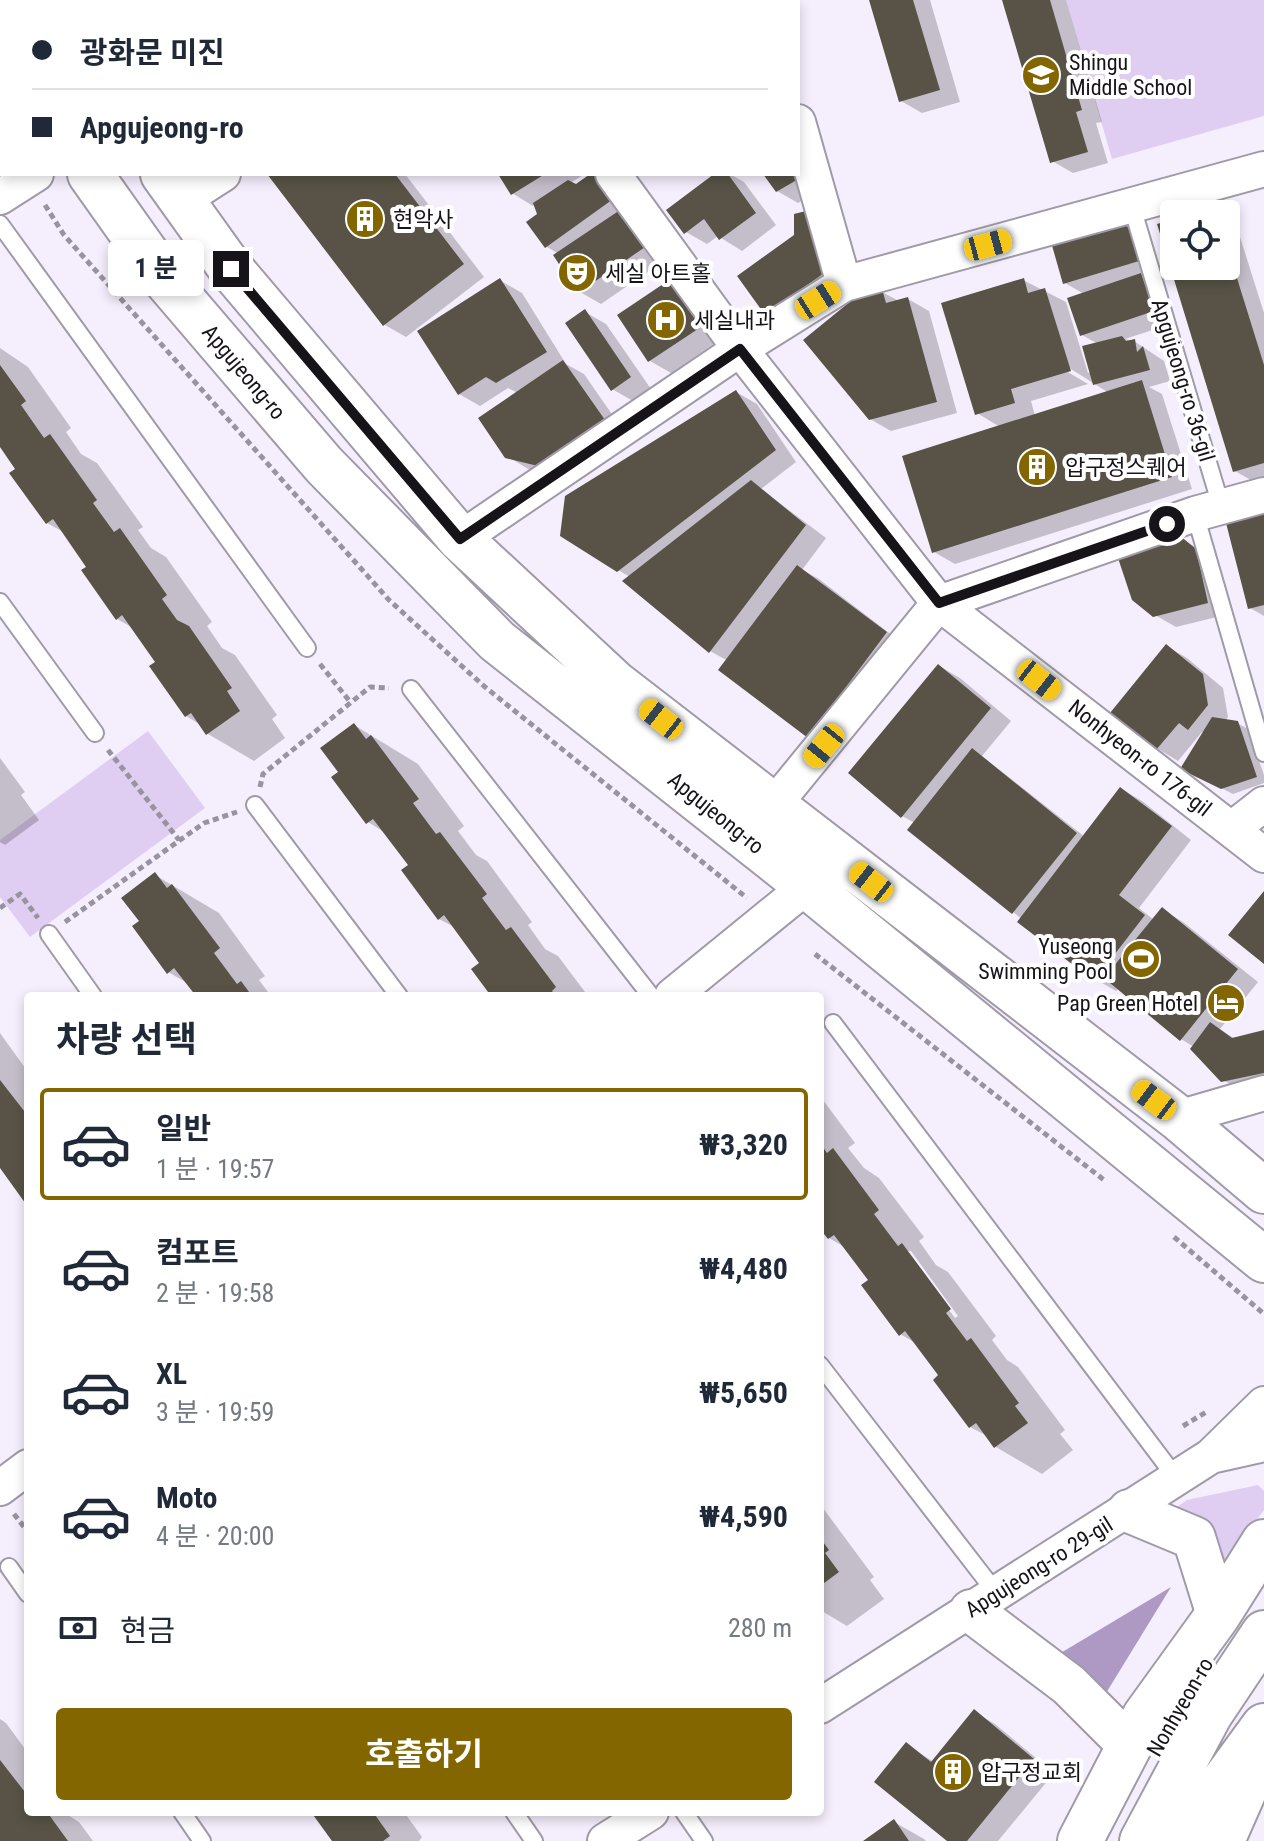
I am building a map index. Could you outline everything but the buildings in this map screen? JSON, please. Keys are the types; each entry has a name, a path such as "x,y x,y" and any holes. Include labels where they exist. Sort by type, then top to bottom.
{"main road":[{"name":"Apgujeong-ro","path":"91,176 163,277 324,465 497,641 807,886 1264,1260"},
{"name":"Apgujeong-ro","path":"172,188 231,269 460,539 616,684 1178,1118 1264,1191"},
{"name":"Nonhyeon-ro","path":"1080,1841 1131,1725 1218,1615 1264,1542"},
{"name":"Nonhyeon-ro","path":"1106,1841 1197,1671 1264,1581"},
{"name":"Nonhyeon-ro","path":"1142,1841 1210,1714 1264,1633"},
{"path":"1180,1841 1264,1726"}],"street":[{"path":"800,129 844,284"},
{"path":"460,539 740,349 844,284 1264,169"},
{"path":"0,197 33,176"},
{"path":"172,188 216,176"},
{"name":"Nonhyeon-ro 176-gil","path":"614,176 740,349 939,603 1264,855"},
{"path":"773,806 939,603 1208,510 1264,495"},
{"path":"1232,829 1264,804"},
{"path":"677,992 807,886"},
{"path":"1178,1118 1264,1093"},
{"path":"1211,1456 1264,1404"},
{"name":"Apgujeong-ro 29-gil","path":"824,1703 1211,1456 1264,1444"},
{"path":"0,1488 24,1470"},
{"path":"1129,1511 1194,1538 1218,1615"},
{"path":"984,1602 1069,1685 1131,1725 1060,1841"},
{"path":"1223,1841 1264,1748"},
{"path":"605,1841 645,1816"}],"lane":[{"name":"Apgujeong-ro 36-gil","path":"1132,207 1208,510 1264,753"},
{"path":"0,224 307,648"},
{"path":"0,602 95,733"},
{"path":"411,689 648,992"},
{"path":"255,805 396,992"},
{"path":"49,934 90,992"},
{"path":"833,1023 1177,1479"},
{"path":"824,1371 984,1602"},
{"path":"9,1567 24,1588"},
{"path":"185,1816 202,1841"},
{"path":"517,1816 534,1841"},
{"path":"687,1816 704,1841"}],"path":[{"path":"307,648 351,703"},
{"path":"0,908 20,894 49,934 204,823 255,805 263,774 370,687 411,689"},
{"path":"95,733 179,840"},
{"path":"815,954 1110,1185"},
{"path":"1170,1234 1264,1314"}],"shaded area":[{"path":"1066,0 1264,0 1264,116 1112,159"},
{"path":"148,731 205,808 30,937 0,897 0,840"},
{"path":"1258,1485 1264,1491 1264,1510 1225,1561 1212,1532 1165,1515 1187,1500"},
{"path":"1171,1587 1103,1698 1054,1657"}],"place":[{"name":"Shingu Middle School","path":"1041,75"},
{"name":"현악사","path":"365,219"},
{"name":"세실 아트홀","path":"577,273"},
{"name":"세실내과","path":"666,320"},
{"name":"압구정스퀘어","path":"1037,467"},
{"name":"Yuseong Swimming Pool","path":"1141,959"},
{"name":"Pap Green Hotel","path":"1226,1003"},
{"name":"압구정교회","path":"953,1772"}],"route":[{"path":"231,269 460,539 740,349 939,603 1167,524"}]}
